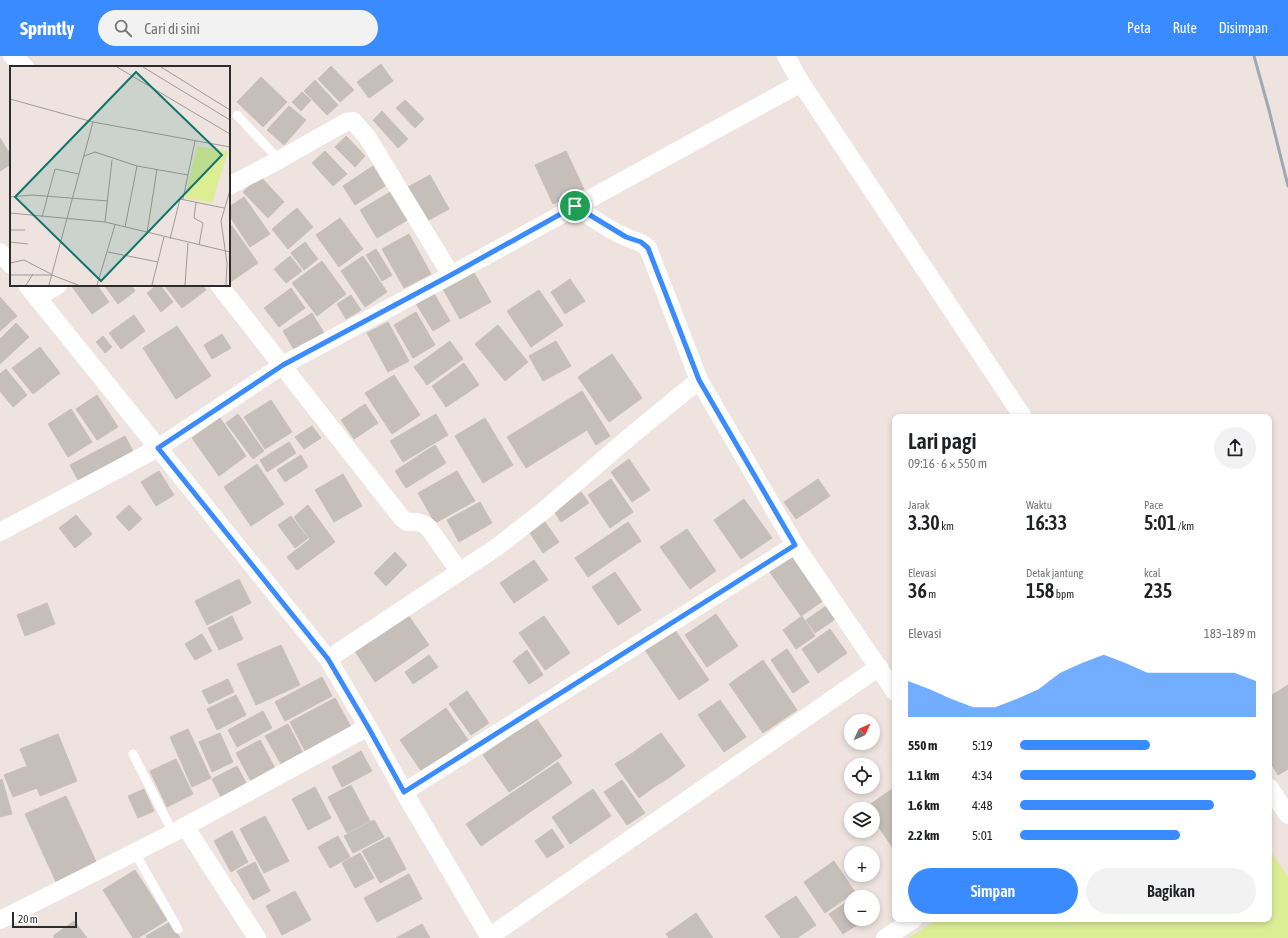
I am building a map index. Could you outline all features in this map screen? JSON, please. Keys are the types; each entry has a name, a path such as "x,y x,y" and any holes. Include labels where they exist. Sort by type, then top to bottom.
{"street":[{"path":"12,56 24,66"},
{"path":"786,56 801,83 1021,414"},
{"path":"0,532 158,448 283,365 451,275 801,83"},
{"path":"230,185 346,122 353,121 367,137 451,275"},
{"path":"575,206 626,237 641,242 648,248 699,380 795,545 892,687"},
{"path":"0,252 10,264"},
{"path":"54,286 32,291 328,659 490,938 879,667"},
{"path":"220,286 401,517 407,522 414,521 422,523 428,527 460,570"},
{"path":"328,659 460,570 497,547 542,512 699,380"},
{"path":"404,792 795,545"},
{"path":"0,920 179,830 368,727"},
{"path":"1272,791 1288,815"},
{"path":"179,830 257,938"},
{"path":"885,938 909,922"}],"lane":[{"path":"237,115 279,160"},
{"path":"133,754 179,830"},
{"path":"134,853 178,929"}],"green space":[{"path":"1272,853 1288,877 1288,938 908,938 934,922 1272,922"}],"building":[{"path":"381,64 393,81 369,98 357,82"},
{"path":"331,66 354,90 340,102 318,79"},
{"path":"261,77 287,102 263,127 237,102"},
{"path":"315,80 338,105 327,115 304,91"},
{"path":"302,92 311,100 301,111 292,102"},
{"path":"405,100 424,119 415,128 396,108"},
{"path":"289,106 306,120 284,145 267,130"},
{"path":"382,111 408,139 398,148 373,120"},
{"path":"346,136 365,156 355,167 335,147"},
{"path":"0,138 10,154 10,165 0,171"},
{"path":"325,151 347,174 333,186 312,163"},
{"path":"566,151 584,189 553,204 535,165"},
{"path":"373,166 385,186 355,205 343,186"},
{"path":"430,175 449,209 427,221 408,187"},
{"path":"260,176 284,202 268,218 243,192"},
{"path":"397,188 414,216 377,238 360,210"},
{"path":"244,197 270,234 250,247 230,217 230,206"},
{"path":"297,208 313,227 288,249 272,229"},
{"path":"340,218 363,249 339,267 316,235"},
{"path":"232,226 258,263 230,282 230,227"},
{"path":"409,234 431,274 404,288 382,249"},
{"path":"305,242 318,259 304,270 291,253"},
{"path":"376,249 392,275 382,281 366,255"},
{"path":"290,256 302,271 286,283 274,269"},
{"path":"363,256 387,292 365,307 341,271"},
{"path":"322,261 346,294 317,316 292,283"},
{"path":"473,271 491,302 460,319 443,289"},
{"path":"570,279 585,301 565,314 551,292"},
{"path":"72,286 98,286 109,302 92,314"},
{"path":"105,286 132,286 135,291 118,304"},
{"path":"156,286 161,286 173,302 161,312 147,293"},
{"path":"165,286 203,286 206,290 182,308"},
{"path":"291,288 305,308 279,327 264,308"},
{"path":"539,290 563,325 531,347 507,311"},
{"path":"433,292 450,321 433,331 415,302"},
{"path":"351,295 361,310 346,319 337,304"},
{"path":"0,297 17,316 0,331"},
{"path":"416,312 435,345 413,358 394,325"},
{"path":"312,313 324,333 295,351 283,331"},
{"path":"134,315 145,331 121,349 109,333"},
{"path":"388,322 409,361 388,372 367,333"},
{"path":"16,323 29,337 0,364 0,339"},
{"path":"498,325 528,362 505,381 475,344"},
{"path":"177,326 211,376 176,399 143,348"},
{"path":"222,334 231,348 212,359 204,345"},
{"path":"103,336 112,347 105,353 96,342"},
{"path":"450,341 463,359 427,385 414,367"},
{"path":"556,341 571,366 543,381 529,356"},
{"path":"40,347 60,373 33,394 12,368"},
{"path":"612,354 642,398 609,422 578,377"},
{"path":"464,363 479,385 446,407 432,386"},
{"path":"6,369 27,395 13,407 0,391 0,374"},
{"path":"394,375 420,415 392,434 365,393"},
{"path":"582,391 610,436 596,445 587,430 526,468 507,437"},
{"path":"97,395 118,427 97,440 76,409"},
{"path":"271,400 292,432 265,449 244,417"},
{"path":"365,404 378,423 354,439 341,420"},
{"path":"71,409 92,442 68,457 48,424"},
{"path":"238,414 264,451 253,459 226,423"},
{"path":"436,414 448,435 403,462 390,441"},
{"path":"220,418 246,456 219,476 192,438"},
{"path":"485,418 513,465 483,483 455,436"},
{"path":"312,426 321,438 304,449 295,437"},
{"path":"125,436 134,453 79,482 70,465"},
{"path":"289,442 296,453 267,472 260,460"},
{"path":"435,445 446,463 406,488 395,471"},
{"path":"301,455 308,467 285,482 277,470"},
{"path":"629,459 650,490 632,502 611,472"},
{"path":"257,464 284,504 251,526 224,487"},
{"path":"159,471 174,495 156,506 141,482"},
{"path":"457,471 475,501 435,523 418,493"},
{"path":"343,474 362,506 334,522 315,490"},
{"path":"611,479 633,512 610,528 588,495"},
{"path":"818,479 830,496 796,519 784,502"},
{"path":"581,492 589,503 561,522 554,511"},
{"path":"744,499 772,538 741,559 714,520"},
{"path":"480,502 492,523 459,542 447,520"},
{"path":"129,505 142,519 129,531 116,517"},
{"path":"308,505 335,542 297,570 287,557 310,539 294,517"},
{"path":"76,515 92,534 75,548 59,528"},
{"path":"291,516 308,538 295,548 278,525"},
{"path":"545,522 559,542 543,553 530,533"},
{"path":"628,522 641,541 588,577 575,558"},
{"path":"687,529 716,571 690,589 660,547"},
{"path":"395,552 407,565 386,586 374,573"},
{"path":"796,552 827,598 801,616 769,571"},
{"path":"534,560 548,580 514,603 500,583"},
{"path":"615,572 641,610 618,625 592,587"},
{"path":"239,579 251,603 207,625 195,601"},
{"path":"832,602 841,615 815,633 806,620"},
{"path":"47,603 55,624 25,636 17,615"},
{"path":"716,614 738,646 707,667 685,635"},
{"path":"408,615 429,645 407,660 386,629"},
{"path":"232,616 243,639 219,650 208,628"},
{"path":"544,616 570,653 545,670 519,633"},
{"path":"802,616 815,636 796,649 783,630"},
{"path":"386,629 407,660 375,682 355,651"},
{"path":"830,629 847,653 818,673 802,649"},
{"path":"675,630 709,680 679,700 645,650"},
{"path":"202,634 212,651 195,660 185,644"},
{"path":"281,645 300,685 256,705 237,664"},
{"path":"787,649 809,682 793,693 771,660"},
{"path":"527,650 543,675 529,684 513,661"},
{"path":"429,655 438,667 413,684 405,672"},
{"path":"763,660 797,710 763,733 729,684"},
{"path":"322,677 332,696 285,721 275,702"},
{"path":"228,679 234,692 209,704 202,691"},
{"path":"1288,685 1288,769 1278,775 1272,765 1272,695"},
{"path":"467,691 489,723 471,735 449,704"},
{"path":"236,695 246,715 217,730 207,709"},
{"path":"335,698 351,727 305,751 290,722"},
{"path":"720,700 746,737 724,752 698,715"},
{"path":"446,708 468,740 422,772 400,740"},
{"path":"263,711 272,728 237,747 228,730"},
{"path":"536,718 562,756 539,772 513,734"},
{"path":"288,724 303,753 281,764 265,736"},
{"path":"188,729 211,778 192,787 170,737"},
{"path":"220,733 233,762 212,772 199,742"},
{"path":"661,733 685,766 670,777 646,743"},
{"path":"58,734 77,781 40,796 37,788 13,797 4,775 27,766 20,749"},
{"path":"513,734 539,772 509,792 483,755"},
{"path":"260,740 276,770 252,783 236,753"},
{"path":"646,743 670,777 654,787 631,754"},
{"path":"361,751 372,771 342,787 332,767"},
{"path":"631,754 654,787 639,798 615,764"},
{"path":"176,759 193,794 167,807 150,771"},
{"path":"558,762 572,783 481,846 466,824"},
{"path":"237,766 250,790 224,803 212,779"},
{"path":"2,779 12,814 0,817 0,780"},
{"path":"622,780 645,813 627,825 604,792"},
{"path":"351,785 370,821 347,833 328,797"},
{"path":"315,787 331,818 308,830 292,799"},
{"path":"144,789 154,811 138,818 128,796"},
{"path":"593,789 611,816 570,844 552,817"},
{"path":"892,789 892,847 880,829 880,802 874,802"},
{"path":"66,796 98,866 57,884 25,814"},
{"path":"265,816 289,861 264,873 240,829"},
{"path":"374,820 384,837 353,853 344,836"},
{"path":"552,829 564,847 547,858 535,841"},
{"path":"232,831 248,862 231,872 214,841"},
{"path":"338,836 350,857 330,868 318,847"},
{"path":"389,837 406,869 380,883 362,851"},
{"path":"360,853 374,878 355,888 342,863"},
{"path":"834,861 844,876 844,882 848,882 854,890 844,890 844,900 825,913 804,882"},
{"path":"255,862 270,891 253,900 237,871"},
{"path":"135,870 167,920 138,938 133,938 103,890"},
{"path":"409,874 422,899 377,922 364,898"},
{"path":"295,891 311,920 282,935 266,906"},
{"path":"796,896 816,925 797,938 781,938 765,916"},
{"path":"844,904 844,926 855,926 843,934 829,914"},
{"path":"696,913 713,938 669,938 666,934"},
{"path":"74,921 87,938 55,938 53,936"},
{"path":"170,922 180,938 147,938 146,936"},
{"path":"422,924 430,938 396,938"}],"railway":[{"path":"1254,56 1288,186"}],"route":[{"path":"575,206 594,220 626,237 641,242 648,248 699,380 795,545 404,792 328,659 158,448 283,365 451,275 575,206"}]}
